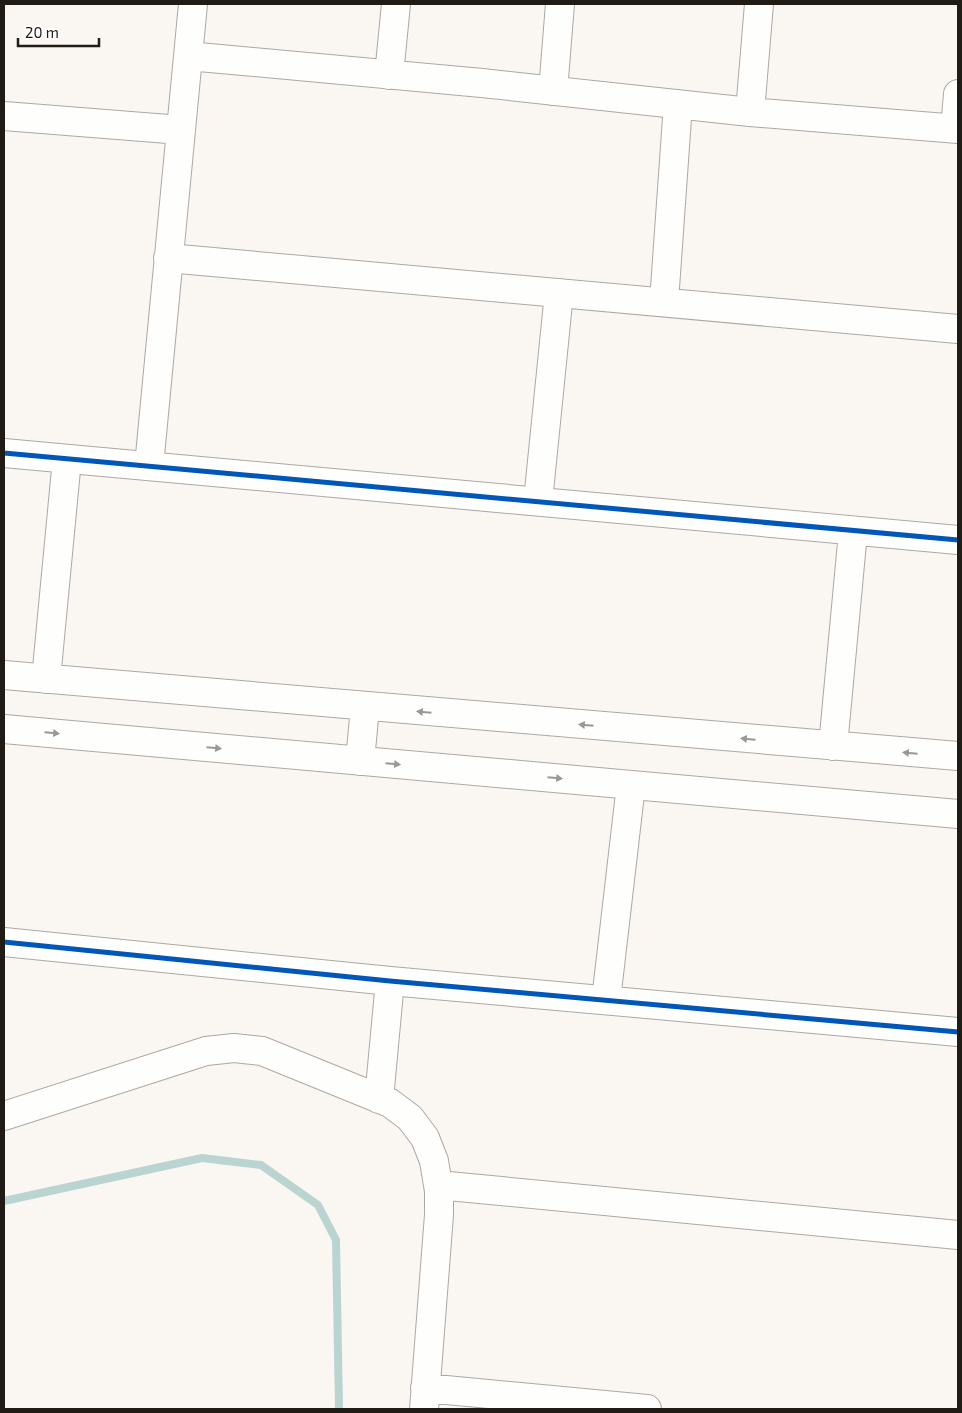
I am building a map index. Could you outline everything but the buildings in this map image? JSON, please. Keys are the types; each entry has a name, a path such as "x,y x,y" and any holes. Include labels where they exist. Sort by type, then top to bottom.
{"street":[{"path":"149,466 192,4"},
{"path":"390,75 396,4"},
{"path":"553,91 560,4"},
{"path":"750,112 759,4"},
{"path":"188,56 750,112 957,129 958,94"},
{"path":"664,302 678,104"},
{"path":"4,116 181,130"},
{"path":"168,258 958,329"},
{"path":"538,501 558,293"},
{"path":"4,453 538,501 853,532 958,540"},
{"path":"46,679 67,459"},
{"path":"833,746 853,532"},
{"path":"4,675 958,756"},
{"path":"360,760 365,707"},
{"path":"4,729 958,814"},
{"path":"606,1000 632,785"},
{"path":"4,942 390,981 958,1032"},
{"path":"379,1099 390,981"},
{"path":"4,1116 206,1051 234,1048 262,1051 379,1099 410,1118 425,1138 434,1161 438,1186 439,1215 425,1399 637,1409"},
{"path":"438,1186 958,1235"}],"waterway":[{"path":"4,1201 202,1158 261,1165 318,1205 336,1240 339,1409"}],"cycle path":[{"path":"4,453 958,540"},
{"path":"4,942 390,981 958,1032"}]}
